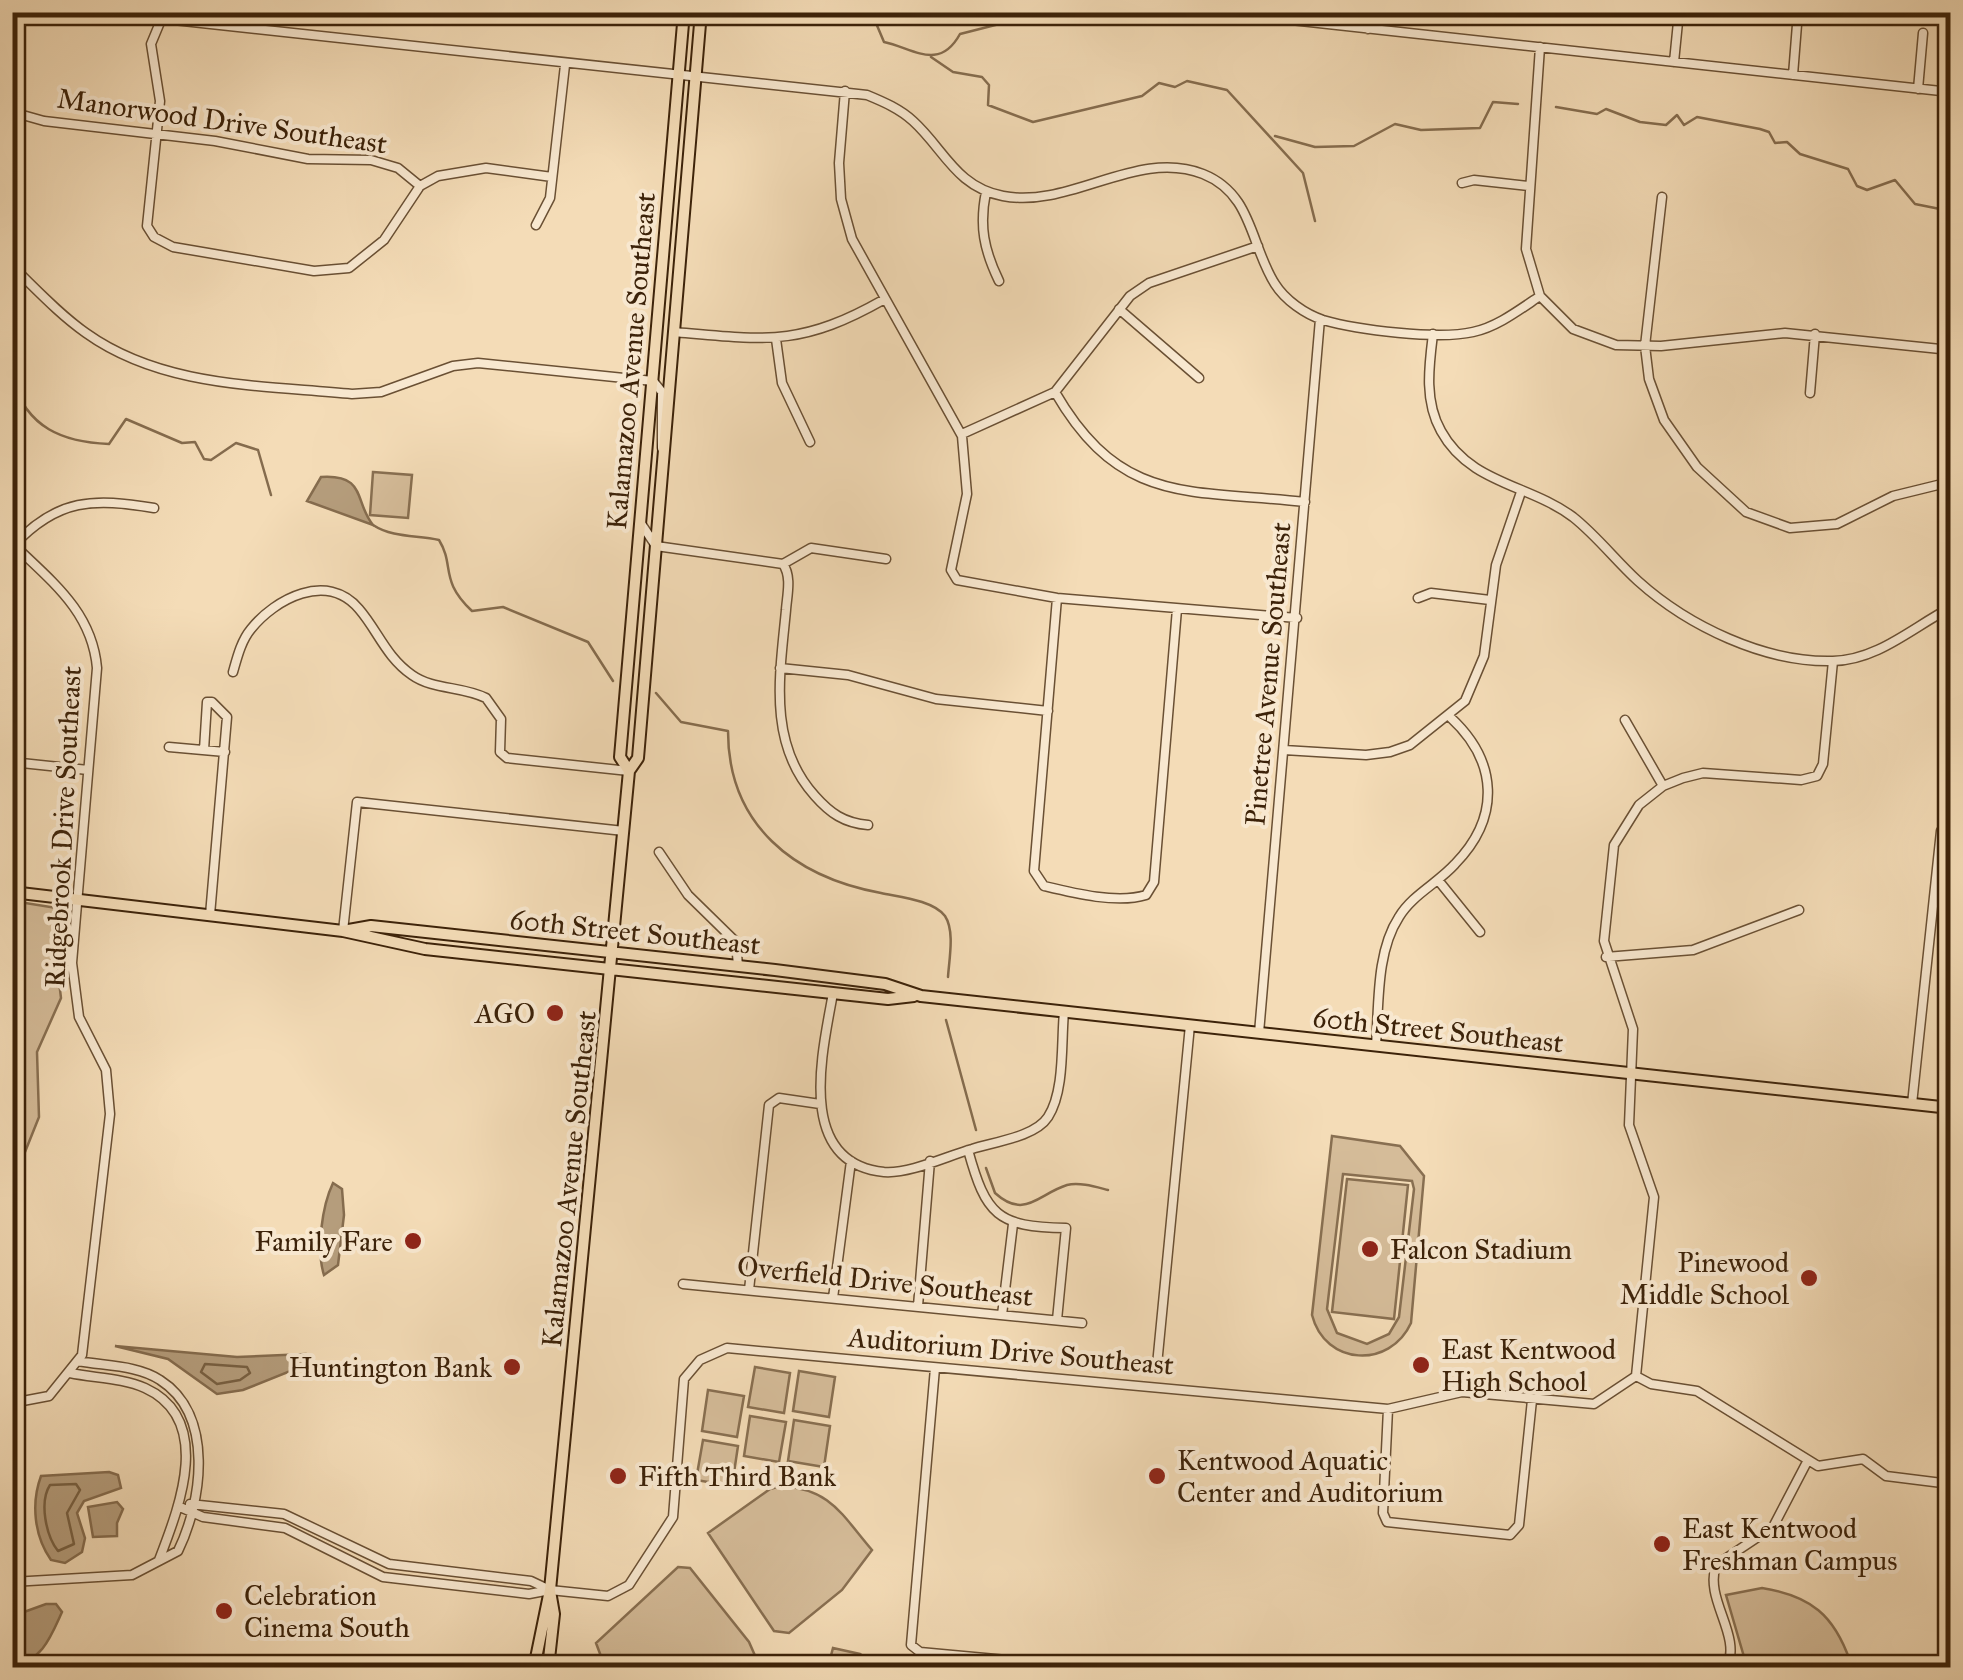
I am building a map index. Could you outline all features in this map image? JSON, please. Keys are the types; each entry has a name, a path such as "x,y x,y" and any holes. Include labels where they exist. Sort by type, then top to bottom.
{"main road":[{"name":"Kalamazoo Avenue Southeast","path":"629,772 620,757 623,715 684,12"},
{"name":"Kalamazoo Avenue Southeast","path":"534,1668 550,1590 613,970 629,772 638,758 702,12"},
{"path":"635,574 646,581 643,628 647,641"},
{"path":"623,715 630,727 640,729"},
{"name":"60th Street Southeast","path":"12,892 342,931 369,940 466,954 734,984 888,999 920,996 1950,1108"},
{"name":"60th Street Southeast","path":"342,931 371,926 766,968 884,984 920,996"},
{"path":"466,954 472,943 483,938"},
{"path":"734,984 762,977 766,968"},
{"name":"Kalamazoo Avenue Southeast","path":"548,1668 554,1614 550,1590"}],"street":[{"path":"100,12 565,65 845,91 892,105 915,122 956,174 986,192 1030,198 1154,168 1186,169 1214,180 1237,199 1250,218 1258,246 1284,295 1320,319 1433,334 1475,332 1540,296"},
{"path":"1218,12 1950,92"},
{"path":"1368,29 1370,12"},
{"path":"1674,62 1678,12"},
{"path":"1793,75 1798,12"},
{"path":"161,20 151,44 160,101 147,226 154,237 204,255 314,271 348,268 384,240 420,186 459,170 486,168 552,177"},
{"path":"1918,88 1923,33"},
{"path":"1540,47 1526,249 1540,296 1588,337 1616,345 1645,346 1771,334 1815,334 1950,350"},
{"path":"536,225 548,205 565,65"},
{"path":"845,91 839,163 841,199 852,239 962,434 967,494 952,570 957,580 1058,598 1296,618"},
{"name":"Manorwood Drive Southeast","path":"12,112 308,158 371,160 398,168 420,186"},
{"path":"1462,183 1474,180 1528,186"},
{"path":"986,192 984,246 999,281"},
{"path":"1662,197 1645,346 1654,396 1681,448 1738,506 1769,524 1811,529 1834,525 1893,496 1950,482"},
{"path":"962,434 1055,392 1119,309 1152,282 1258,246"},
{"path":"12,266 86,334 121,355 178,376 352,394 381,392 453,366 478,363 650,380 662,392 659,437 663,452"},
{"path":"674,332 776,339 833,328 883,300"},
{"path":"1119,309 1199,378"},
{"name":"Pinetree Avenue Southeast","path":"1260,1033 1320,319"},
{"path":"1433,334 1429,387 1440,430 1477,472 1571,516 1639,582 1690,620 1764,649 1833,661 1874,652 1950,608"},
{"path":"1810,393 1815,334"},
{"path":"776,339 782,383 810,442"},
{"path":"1055,392 1101,456 1140,480 1305,502"},
{"path":"1284,750 1366,756 1390,752 1410,745 1450,717 1478,676 1507,524 1520,492"},
{"path":"13,544 51,513 78,503 116,502 154,508"},
{"path":"641,521 647,539 656,546 783,564 811,548 886,559"},
{"name":"Ridgebrook Drive Southeast","path":"13,544 70,600 95,641 98,668 72,964 75,1002 106,1070 110,1114 89,1314 78,1360 70,1373"},
{"path":"783,564 788,587 778,713 797,771 834,815 868,824"},
{"path":"233,672 250,630 283,599 309,591 326,592 359,609 389,656 421,682 486,698 501,719 500,752 507,758 629,772"},
{"path":"1418,598 1431,594 1490,600"},
{"path":"1058,598 1034,871 1044,886 1093,894 1138,898 1151,890 1177,609"},
{"path":"1833,661 1823,764 1817,776 1801,780 1702,773 1663,786 1639,805 1614,845 1604,921 1606,957 1633,1029 1629,1125 1654,1197 1636,1376 1651,1384 1697,1391 1818,1466 1863,1460 1886,1476 1950,1484"},
{"path":"780,668 848,675 936,699 1048,711"},
{"path":"204,750 207,702 212,702 228,717 210,915"},
{"path":"1376,1045 1391,932 1408,905 1478,838 1489,808 1489,776 1478,750 1450,717"},
{"path":"1625,720 1663,786"},
{"path":"169,747 225,752"},
{"path":"12,762 88,770"},
{"path":"342,931 358,802 624,831"},
{"path":"1912,1104 1941,831 1949,818"},
{"path":"659,852 688,895 736,942 738,966"},
{"path":"1438,880 1480,932"},
{"path":"1606,957 1692,950 1800,910"},
{"path":"834,993 818,1077 820,1104 838,1151 850,1161 885,1172 1038,1128 1054,1104 1064,1012"},
{"path":"1157,1365 1190,1026"},
{"path":"749,1290 768,1104 779,1098 820,1104"},
{"path":"968,1150 986,1203 998,1216 1013,1224 1066,1228 1057,1320"},
{"path":"833,1298 850,1161"},
{"path":"918,1306 930,1161"},
{"path":"1002,1315 1013,1224"},
{"name":"Overfield Drive Southeast","path":"683,1284 1082,1322"},
{"name":"Auditorium Drive Southeast","path":"550,1590 601,1596 620,1592 668,1530 674,1512 681,1392 686,1375 707,1355 744,1348 1388,1408 1462,1392 1594,1404 1636,1376"},
{"path":"12,1582 132,1574 178,1551 192,1514 196,1437 178,1396 162,1381 144,1373 78,1360"},
{"path":"935,1368 910,1645 920,1652 1093,1668"},
{"path":"12,1402 50,1396 70,1373 138,1385 168,1404 184,1430 185,1445 180,1507 159,1561"},
{"path":"1388,1408 1383,1513 1388,1522 1510,1535 1519,1525 1532,1400"},
{"path":"1727,1668 1731,1651 1713,1589 1716,1565 1773,1527 1808,1460"},
{"path":"180,1507 194,1502 285,1515 385,1563 531,1581 550,1590"},
{"path":"180,1507 192,1514 285,1528 383,1577 529,1594 550,1590"},
{"path":"1133,1668 1163,1663 1209,1668"}],"shaded area":[{"path":"373,472 412,475 408,518 370,515"},
{"path":"13,901 63,909 58,973 61,998 37,1052 39,1117 25,1152 13,1157"},
{"path":"1332,1136 1400,1146 1424,1176 1411,1323 1389,1348 1358,1355 1330,1344 1319,1332 1312,1315","holes":["1343,1174 1412,1181 1399,1317 1389,1334 1367,1344 1337,1333 1327,1309"]},
{"name":"Falcon Stadium","path":"1347,1179 1408,1185 1394,1319 1332,1312"},
{"path":"755,1367 790,1373 784,1413 748,1407"},
{"path":"799,1371 835,1377 829,1417 793,1411"},
{"path":"708,1390 744,1396 737,1437 702,1431"},
{"path":"750,1416 786,1422 779,1462 744,1456"},
{"path":"794,1420 830,1426 824,1467 788,1461"},
{"path":"703,1440 738,1446 732,1486 696,1480"},
{"path":"781,1486 824,1498 872,1550 842,1590 789,1633 774,1631 708,1533 770,1489"},
{"path":"678,1567 690,1568 749,1642 760,1667 605,1667 596,1643"},
{"path":"1762,1588 1794,1596 1818,1610 1836,1631 1850,1661 1830,1667 1747,1667 1726,1595"},
{"path":"833,1648 860,1654 879,1667 828,1667"}],"water":[{"path":"321,477 336,477 353,485 373,525 307,501"},
{"path":"333,1183 342,1189 344,1215 338,1265 324,1275 321,1228"},
{"path":"115,1346 237,1357 306,1354 313,1362 243,1390 217,1394 168,1359"},
{"path":"109,1472 118,1475 121,1488 84,1501 77,1513 85,1538 82,1552 65,1563 51,1560 36,1519 41,1476"},
{"path":"117,1502 123,1509 117,1536 93,1537 88,1507"},
{"path":"56,1604 62,1612 49,1638 38,1653 13,1664 13,1616"}],"waterway":[{"path":"839,12 873,16 884,42 934,55 952,46 960,34 1015,20 1024,12"},
{"path":"931,57 953,72 982,77 989,85 988,105 1033,122 1142,96 1159,83 1175,87 1187,81 1227,90 1303,173 1315,221"},
{"path":"1275,136 1315,147 1354,146 1395,124 1421,130 1480,128 1493,102 1518,104"},
{"path":"1556,107 1597,114 1606,109 1640,122 1666,125 1677,115 1684,125 1697,117 1760,129 1769,132 1775,143 1787,142 1800,154 1848,169 1857,186 1867,190 1895,180 1915,204 1950,211"},
{"path":"12,380 37,421 76,440 109,444 126,419 182,443 195,442 204,459 211,460 236,443 258,450 271,495"},
{"path":"373,525 397,534 439,540 451,582 472,611 503,607 588,642 613,681"},
{"path":"656,693 681,722 728,731 731,764 740,794 753,819 794,859 849,885 915,900 940,911 950,929 948,977"},
{"path":"946,1020 976,1130"},
{"path":"986,1168 995,1193 1015,1204 1023,1205 1067,1185 1108,1190"}],"place":[{"name":"AGO","path":"555,1013"},
{"name":"Family Fare","path":"413,1241"},
{"name":"Falcon Stadium","path":"1370,1249"},
{"name":"Pinewood Middle School","path":"1809,1278"},
{"name":"East Kentwood High School","path":"1421,1365"},
{"name":"Huntington Bank","path":"512,1367"},
{"name":"Fifth Third Bank","path":"618,1476"},
{"name":"Kentwood Aquatic Center and Auditorium","path":"1157,1476"},
{"name":"East Kentwood Freshman Campus","path":"1662,1544"},
{"name":"Celebration Cinema South","path":"224,1611"}]}
